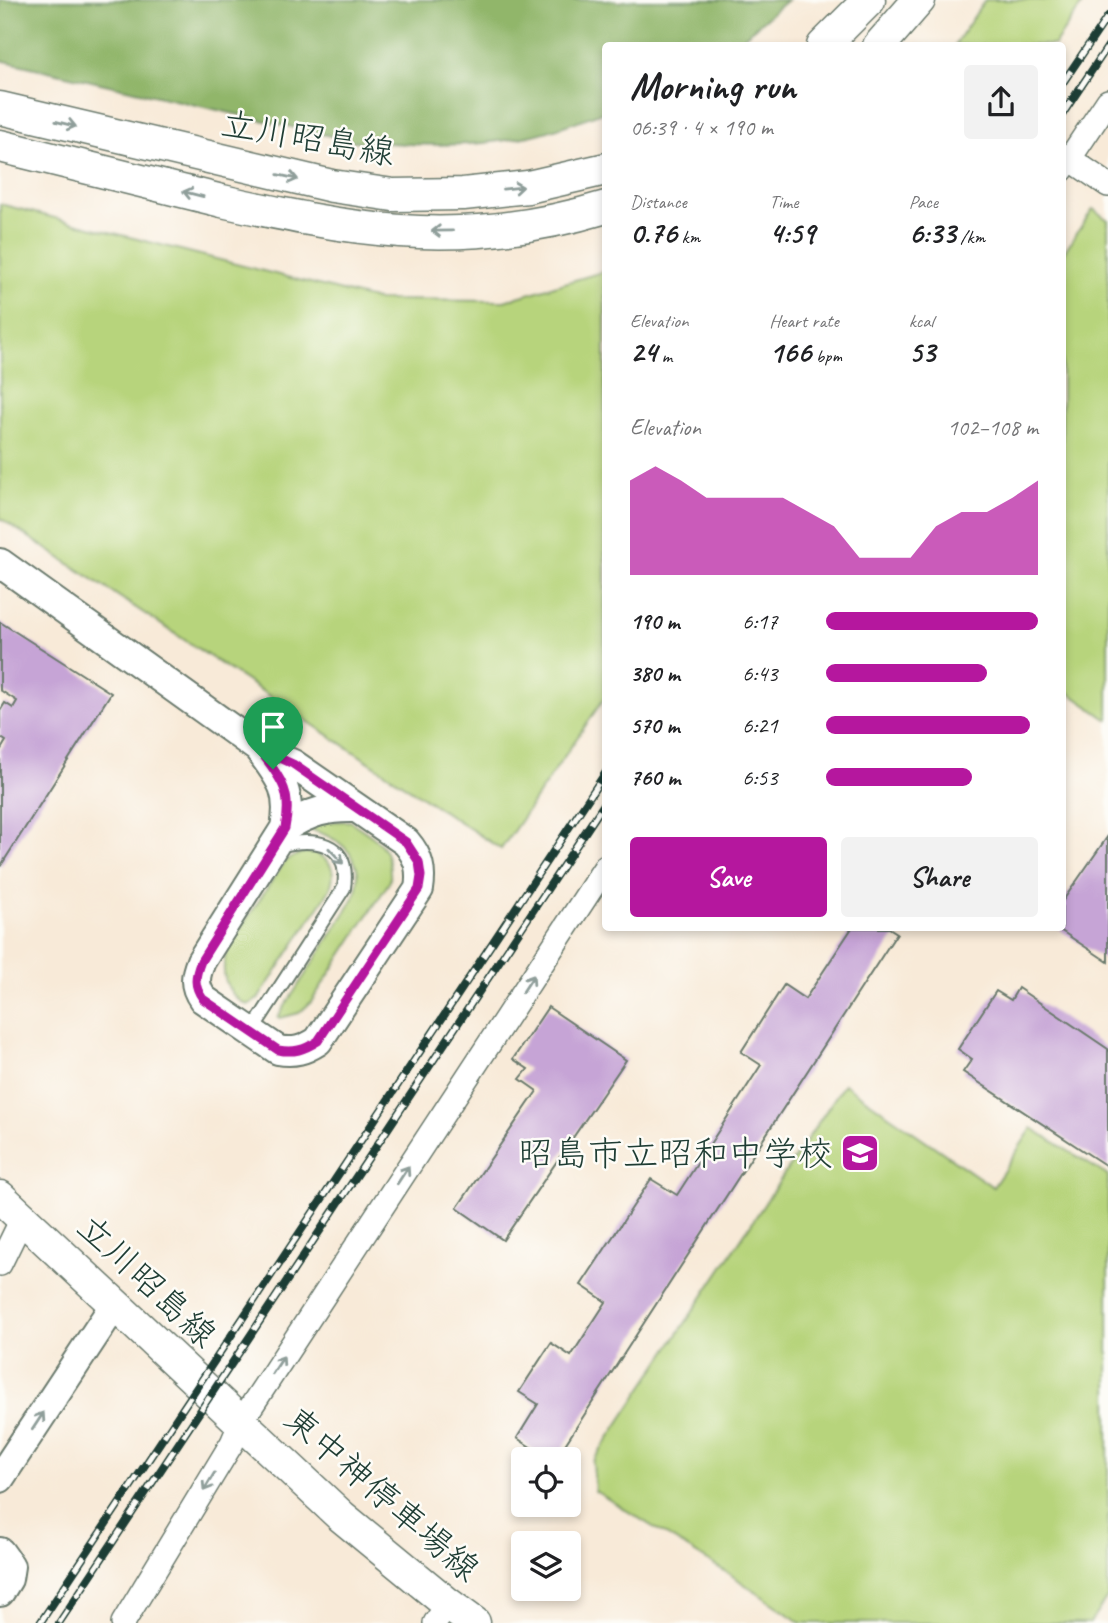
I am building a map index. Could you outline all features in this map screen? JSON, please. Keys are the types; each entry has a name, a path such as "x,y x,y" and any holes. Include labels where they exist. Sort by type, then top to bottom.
{"main road":[{"path":"827,42 869,0"},
{"path":"882,42 919,0"},
{"name":"立川昭島線","path":"0,108 332,187 393,195 463,194 528,187 602,170"},
{"path":"0,146 336,225 389,230 468,231 519,226 602,208"},
{"name":"立川昭島線","path":"11,1207 241,1422"},
{"name":"東中神停車場線","path":"241,1422 442,1614 474,1623"}],"street":[{"path":"1108,102 1066,164 1108,185"},
{"path":"0,563 258,748 293,764 406,842 414,851 421,876 419,889 318,1041 292,1053 278,1050 203,999 196,989 195,976 201,961 279,838 300,818 318,810 356,808"},
{"path":"258,748 284,785 289,807 279,838"},
{"path":"123,1623 232,1443 241,1422 602,872"},
{"path":"0,1264 11,1207"},
{"path":"3,1471 116,1304"},
{"path":"0,1552 10,1566 8,1579 0,1592"}],"lane":[{"path":"251,1032 339,900 346,877 345,865 331,848 313,841 279,838"}],"green space":[{"path":"0,0 787,0 736,42 602,42 602,112 529,136 485,143 441,145 352,141 0,60"},
{"path":"985,0 1085,0 1056,42 957,42"},
{"path":"0,204 377,300 504,301 602,272 602,701 501,849 0,518"},
{"path":"1093,209 1108,220 1108,720 1066,691 1066,249"},
{"path":"350,821 375,839 385,851 390,881 311,1002 299,1013 280,1018 278,1017 350,905 356,891 357,867 352,857 336,841 311,830 312,827 319,822"},
{"path":"313,852 332,867 333,878 329,891 258,999 248,1005 233,994 225,980 224,963 229,946 285,861 301,853"},
{"path":"844,1084 993,1187 1032,1128 1108,1176 1108,1596 1090,1623 801,1623 734,1577 595,1491 593,1462"}],"building":[{"path":"0,622 111,693 0,867 0,751 6,741 0,737 0,711 5,703 13,708 17,701 0,690"},
{"path":"1108,836 1108,962 1062,931 1066,931 1066,896"},
{"path":"850,931 897,933 563,1447 530,1447 517,1438 538,1404 519,1392 551,1343 571,1356 606,1302 581,1285 651,1179 677,1195 761,1065 741,1052 784,985 805,999"},
{"path":"1018,988 1108,1049 1108,1167 963,1072 972,1059 958,1049 996,991 1011,1000"},
{"path":"548,1007 626,1060 503,1240 457,1208 537,1091 520,1079 528,1069 513,1059"}],"railway":[{"path":"1066,78 1108,16"},
{"path":"1066,109 1108,46"},
{"path":"40,1623 602,778"},
{"path":"59,1623 602,807"}],"place":[{"name":"昭島市立昭和中学校","path":"860,1153"}],"route":[{"path":"258,748 293,764 406,842 419,862 421,876 419,889 318,1041 292,1053 278,1050 203,999 196,989 195,976 201,961 285,828 289,807 284,785 273,769 258,748"}]}
